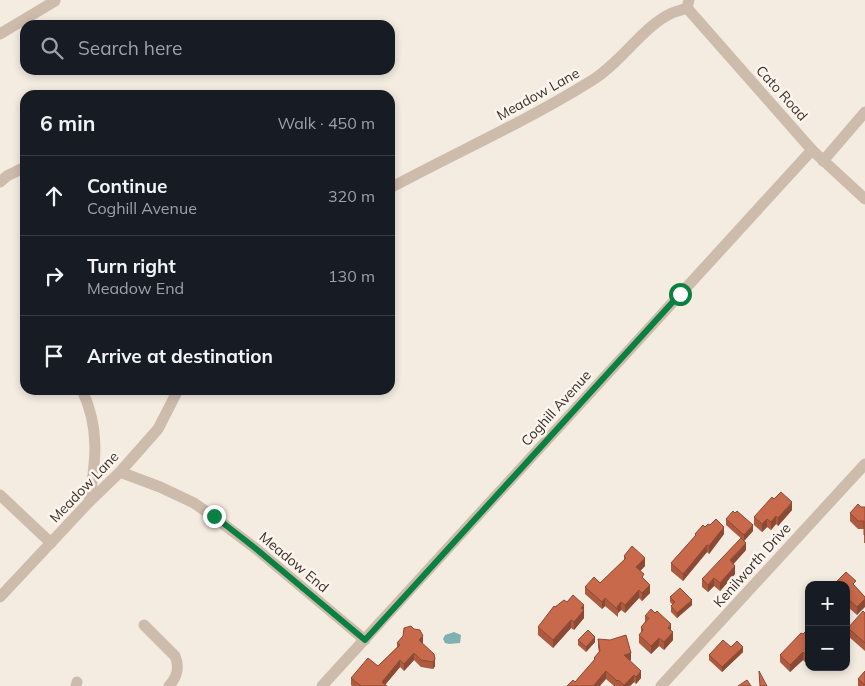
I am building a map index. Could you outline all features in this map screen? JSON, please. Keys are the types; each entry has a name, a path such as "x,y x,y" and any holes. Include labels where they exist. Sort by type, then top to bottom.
{"street":[{"path":"23,20 55,1"},
{"name":"Cato Road","path":"688,4 812,150 865,199"},
{"name":"Meadow Lane","path":"395,185 509,128 593,80 619,60 646,32 662,19 688,4"},
{"path":"0,34 20,22"},
{"path":"823,161 865,112"},
{"name":"Coghill Avenue","path":"322,686 812,150"},
{"path":"0,182 20,170"},
{"path":"84,395 89,404 95,431 95,455 89,502"},
{"name":"Meadow Lane","path":"0,597 89,502 120,472 158,429 175,395"},
{"name":"Kenilworth Drive","path":"661,686 865,464"},
{"name":"Meadow End","path":"120,472 160,487 194,503 214,516 365,640"},
{"path":"0,495 51,543"},
{"path":"144,625 175,656 177,661 177,677 169,686"}],"water":[{"path":"454,632 461,635 460,643 445,643 443,639 445,635"}],"building":[{"path":"781,492 792,502 778,518 776,516 771,522 767,519 762,524 754,517 772,497 774,499"},
{"path":"858,504 861,507 865,507 865,535 864,521 858,521 850,513"},
{"path":"733,511 735,513 737,511 753,525 744,535 726,519"},
{"path":"716,519 724,527 683,574 671,563 703,525 705,527 708,524 710,525"},
{"path":"741,538 746,543 730,560 735,566 720,583 714,578 708,585 702,579"},
{"path":"632,546 645,558 636,567 644,574 642,577 650,585 642,593 639,590 625,605 621,602 617,607 618,610 605,598 602,602 585,587 594,577 600,583 626,558 624,556"},
{"path":"846,572 856,581 853,584 865,599 857,607 850,601 850,581 837,581"},
{"path":"680,588 692,600 677,613 671,606 675,602 670,597"},
{"path":"573,595 584,605 581,608 584,610 574,622 571,620 553,640 538,627 554,606 564,600 567,602"},
{"path":"651,609 655,613 657,611 671,624 668,628 673,632 664,642 659,638 651,646 639,635 643,630 641,627 649,618 645,616"},
{"path":"863,611 865,613 865,643 850,630 850,626"},
{"path":"411,626 414,629 420,630 423,636 419,640 434,654 435,659 433,662 421,660 414,653 404,664 400,660 382,682 387,686 361,686 351,678 368,658 378,666 400,645 397,643 403,636 404,628"},
{"path":"588,630 595,637 586,647 578,640"},
{"path":"805,632 805,654 803,652 790,665 780,655 801,633"},
{"path":"626,635 631,653 624,655 641,671 636,677 634,675 624,685 606,671 593,686 567,686 573,680 575,682 595,659 600,651 598,639 610,640"},
{"path":"723,640 731,647 737,641 743,647 722,667 709,655"},
{"path":"759,671 767,686 760,686"},
{"path":"865,671 865,685 858,679"},
{"path":"747,680 751,686 738,686"}],"route":[{"path":"214,516 365,640 680,294"}]}
